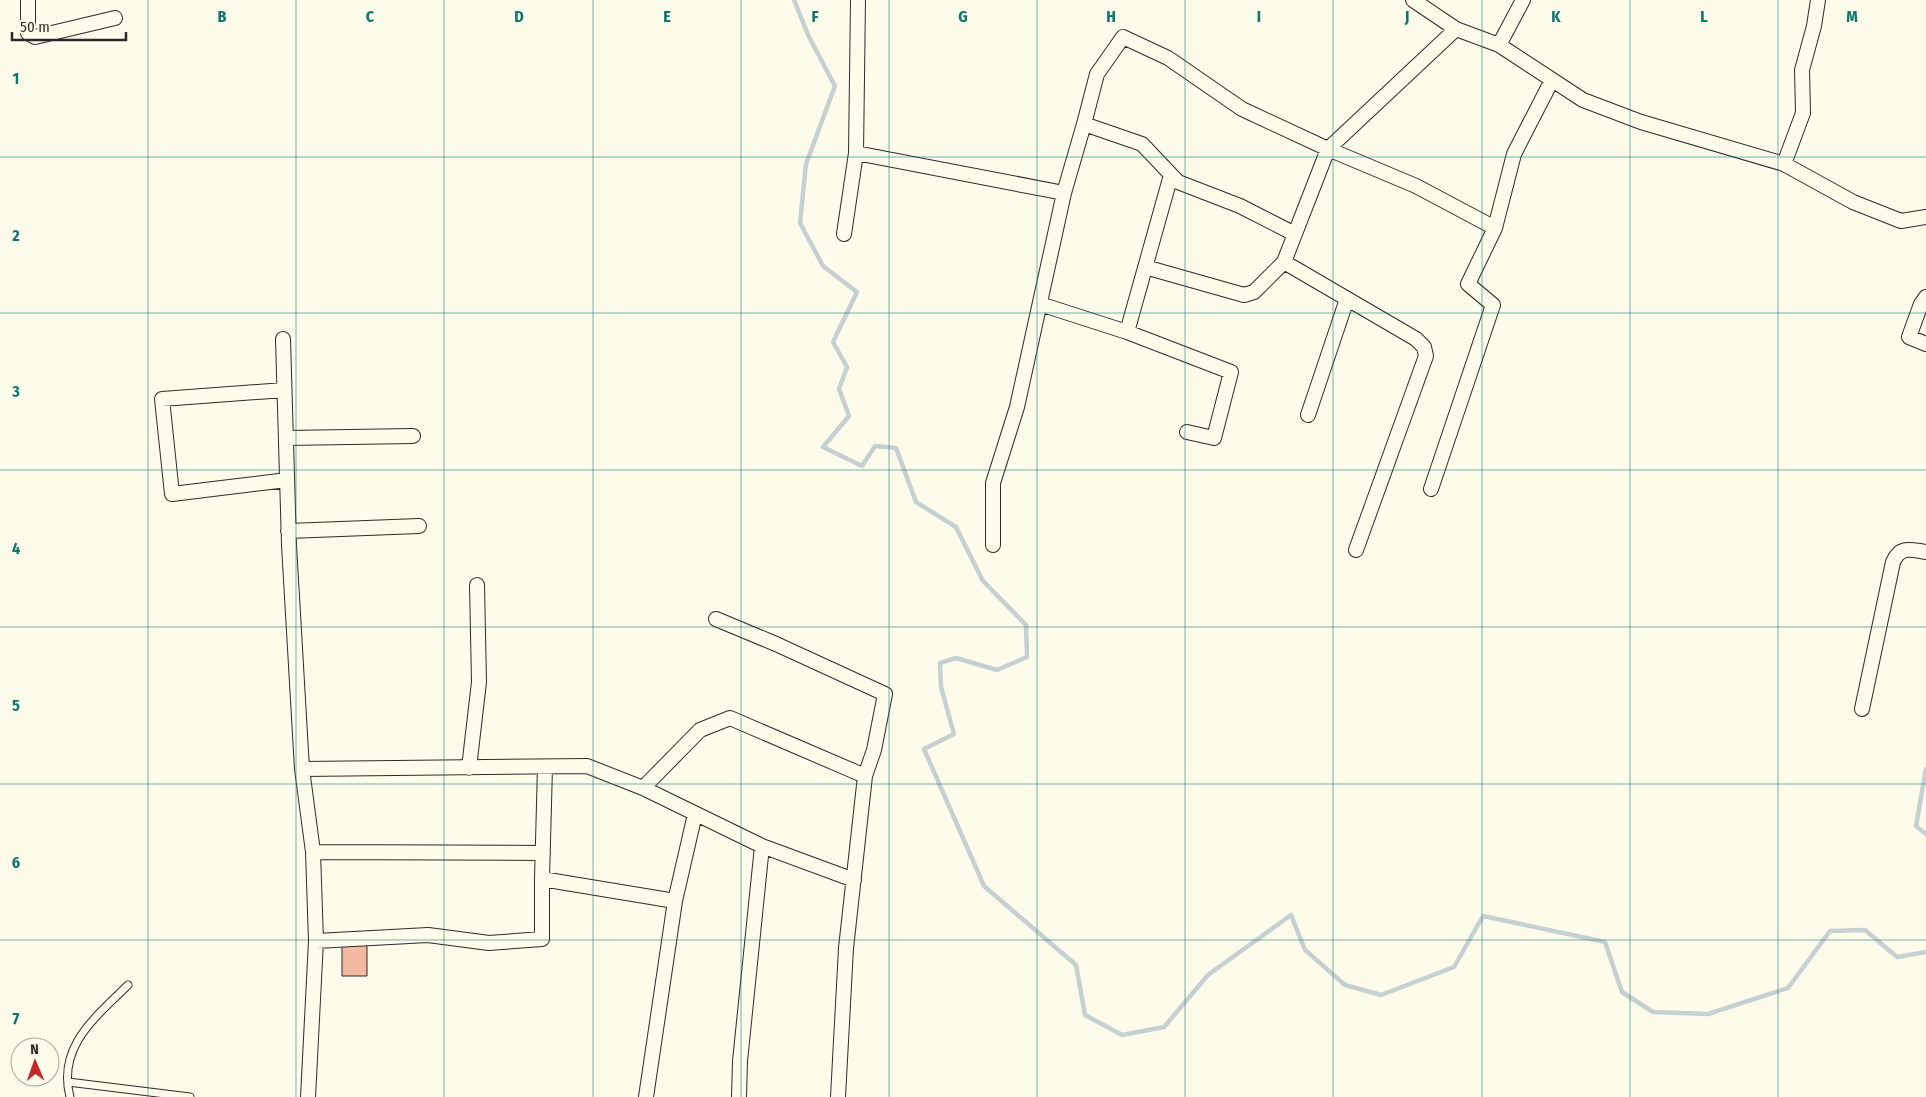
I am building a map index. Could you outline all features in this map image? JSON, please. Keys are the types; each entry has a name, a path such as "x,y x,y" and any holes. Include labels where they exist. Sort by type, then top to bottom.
{"street":[{"path":"28,0 28,33 35,37 115,18"},
{"path":"844,234 856,153 858,0"},
{"path":"1413,0 1456,30 1500,45 1583,100 1641,122 1784,164 1853,202 1901,221 1926,217"},
{"path":"1500,45 1523,0"},
{"path":"1784,164 1803,113 1802,70 1814,26 1818,0"},
{"path":"1145,267 1244,294 1254,292 1284,262 1328,149 1456,30"},
{"path":"992,545 993,483 1018,407 1064,193 1097,74 1123,37 1168,58 1242,109 1328,149 1416,186 1495,228"},
{"path":"1431,489 1493,305 1468,284 1495,228 1514,154 1552,80"},
{"path":"1084,124 1142,144 1178,182 1240,206 1294,234"},
{"path":"856,153 1064,193"},
{"path":"1127,332 1171,175"},
{"path":"1284,262 1416,339 1424,348 1426,356 1356,550"},
{"path":"1926,297 1921,304 1909,337 1926,344"},
{"path":"1308,415 1348,299"},
{"path":"1040,304 1127,332 1231,372 1214,438 1187,432"},
{"path":"283,339 288,531 302,769 314,852 316,941 308,1097"},
{"path":"284,390 162,399 172,494 287,480"},
{"path":"286,438 413,436"},
{"path":"288,531 419,526"},
{"path":"1862,709 1893,562 1897,553 1903,550 1926,552"},
{"path":"470,768 479,682 477,585"},
{"path":"716,619 885,694 874,750 866,776 846,948 838,1097"},
{"path":"643,788 700,730 730,718 866,776"},
{"path":"302,769 587,766 643,788 762,846 854,880"},
{"path":"316,941 428,935 489,943 542,939 545,767"},
{"path":"646,1097 675,901 696,814"},
{"path":"739,1097 740,1061 762,846"},
{"path":"314,852 543,853"},
{"path":"542,879 675,901"}],"lane":[{"path":"70,1097 68,1082 70,1059 75,1044 86,1027 128,985"},
{"path":"68,1082 190,1097"}],"building":[{"path":"342,941 367,941 367,976 342,976"}],"waterway":[{"path":"794,0 809,37 835,86 806,164 800,223 823,266 857,292 833,342 847,367 839,389 849,416 823,447 862,466 875,446 896,448 916,502 956,527 983,581 1026,625 1027,657 997,670 956,658 940,663 941,687 954,734 924,749 984,886 1076,965 1085,1015 1122,1035 1164,1027 1208,975 1291,915 1305,950 1345,985 1381,995 1454,967 1483,916 1605,942 1622,992 1653,1012 1708,1014 1788,988 1830,931 1865,930 1897,957 1926,952"},
{"path":"1926,769 1916,826 1926,834"}]}
